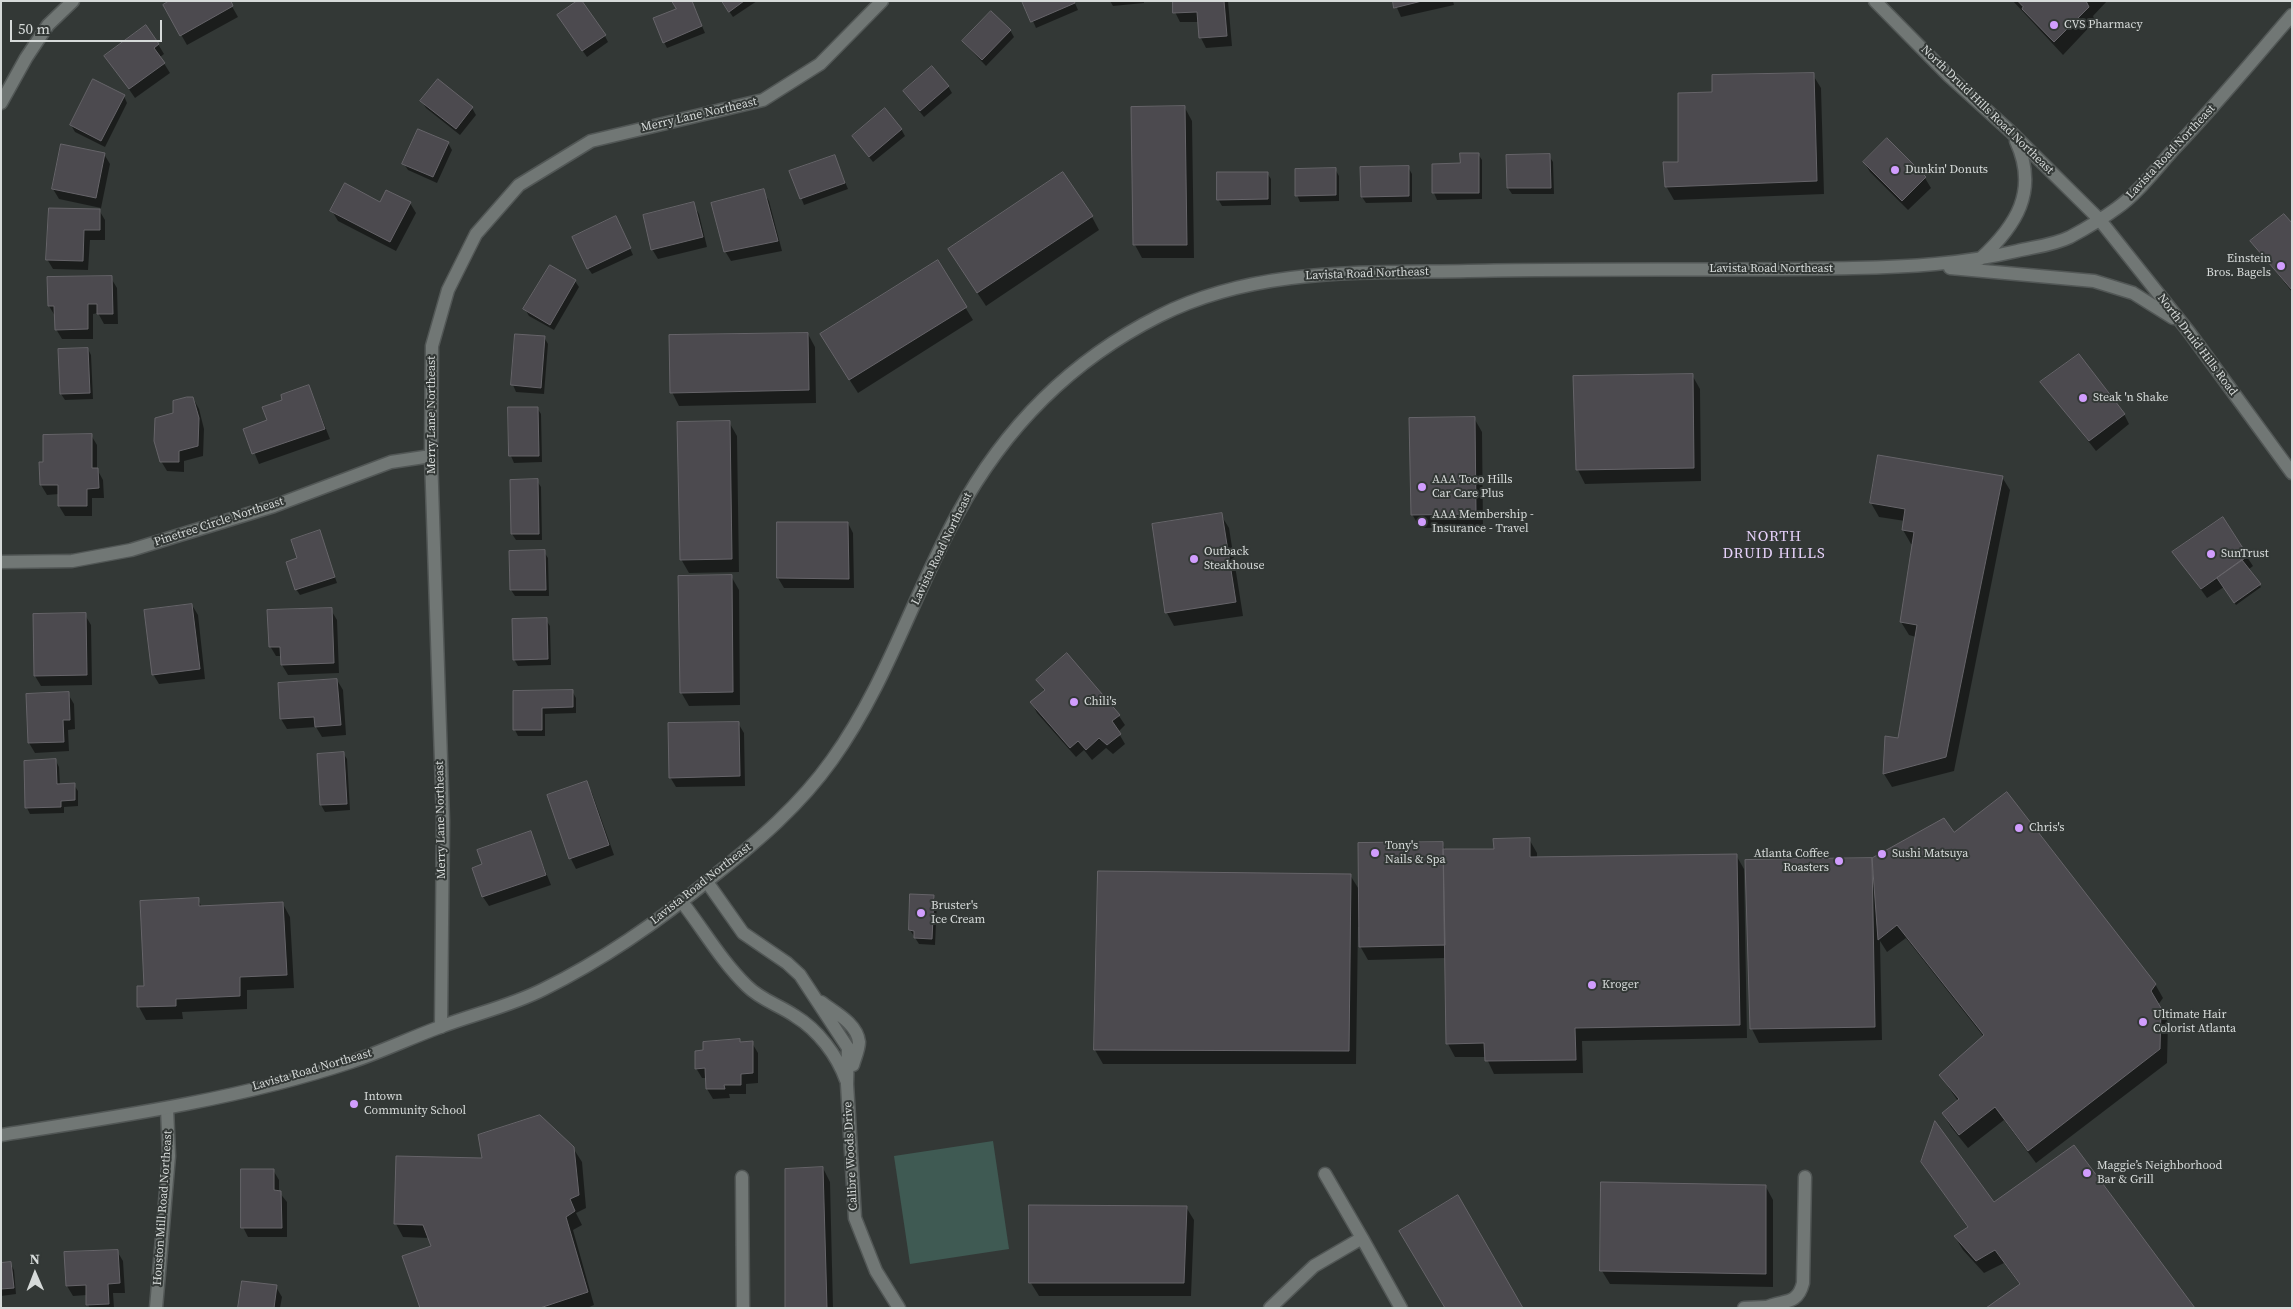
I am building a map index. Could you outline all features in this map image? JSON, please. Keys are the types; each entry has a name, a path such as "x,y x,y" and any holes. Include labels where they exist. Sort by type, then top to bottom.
{"main road":[{"path":"1,103 48,25 73,1"},
{"name":"Merry Lane Northeast","path":"441,1026 442,821 431,456 432,346 448,290 476,234 519,185 591,140 763,100 820,64 882,1"},
{"name":"North Druid Hills Road Northeast","path":"1875,1 1949,76 2012,132 2099,219"},
{"name":"Lavista Road Northeast","path":"1,1135 167,1108 351,1062 441,1026 538,992 608,953 682,902 783,818 832,760 879,684 956,516 988,462 1013,430 1048,391 1072,370 1097,352 1158,316 1199,298 1245,284 1322,274 1606,268 1788,269 1930,266 1978,260 2063,241 2122,205 2205,117 2292,15"},
{"path":"1978,260 2000,241 2014,222 2021,203 2025,178 2024,159 2012,132"},
{"name":"North Druid Hills Road","path":"2099,219 2184,326 2292,473"},
{"path":"1930,266 2094,281 2133,293 2184,326"},
{"name":"Pinetree Circle Northeast","path":"1,562 72,561 131,550 274,506 391,462 431,456"},
{"name":"Calibre Woods Drive","path":"707,882 743,933 788,963 800,975 848,1048 847,1084 855,1218 876,1271 899,1308"},
{"name":"Calibre Woods Drive","path":"682,902 747,986 761,998 808,1024 841,1065 847,1084"},
{"name":"Houston Mill Road Northeast","path":"156,1308 169,1156 167,1108"},
{"path":"1325,1174 1402,1308"},
{"path":"742,1177 743,1308"},
{"path":"1744,1308 1765,1307 1789,1301 1796,1298 1801,1291 1803,1283 1805,1177"},
{"path":"1270,1308 1314,1266 1362,1238"}],"green space":[{"path":"993,1141 1009,1249 910,1264 894,1156"}],"building":[{"path":"169,1 231,1 233,6 180,36 163,5"},
{"path":"577,1 582,1 606,35 582,51 557,15"},
{"path":"672,1 692,1 702,26 663,43 653,18 676,9"},
{"path":"722,1 744,1 729,12"},
{"path":"1022,1 1074,1 1075,3 1031,22"},
{"path":"1173,1 1224,1 1227,36 1199,38 1197,12 1173,13"},
{"path":"1393,1 1422,1 1394,8"},
{"name":"CVS Pharmacy","path":"2018,1 2086,1 2089,7 2054,42 2022,9 2023,7"},
{"path":"991,11 1011,30 982,60 962,41"},
{"path":"146,25 159,44 154,48 165,63 129,89 104,56"},
{"path":"932,66 949,86 920,111 903,91"},
{"path":"1814,73 1817,181 1665,187 1663,162 1678,162 1678,93 1712,92 1712,75"},
{"path":"93,79 125,95 101,141 70,125"},
{"path":"438,79 473,107 456,129 420,101"},
{"path":"1185,106 1187,245 1133,245 1131,107"},
{"path":"885,108 902,129 869,157 852,136"},
{"path":"418,129 449,142 433,177 402,164"},
{"name":"Dunkin' Donuts","path":"1887,138 1926,177 1902,201 1863,162"},
{"path":"61,144 105,153 96,198 52,189"},
{"path":"1460,153 1479,153 1479,193 1432,193 1432,164 1460,163"},
{"path":"1550,154 1551,188 1507,188 1506,155"},
{"path":"835,155 845,183 800,199 789,171"},
{"path":"1409,166 1409,196 1361,197 1360,167"},
{"path":"1336,168 1336,195 1295,196 1295,169"},
{"path":"1063,172 1093,216 977,293 948,249"},
{"path":"1217,172 1268,172 1268,199 1217,200"},
{"path":"345,183 380,202 386,190 411,202 390,242 330,211"},
{"path":"764,189 778,241 724,252 711,203"},
{"path":"694,202 703,237 651,250 643,215"},
{"path":"49,208 100,209 100,230 84,230 83,261 46,260"},
{"name":"Einstein Bros. Bagels","path":"2284,214 2292,223 2292,290 2250,241"},
{"path":"616,216 631,248 587,269 572,237"},
{"path":"938,260 967,307 849,380 820,334"},
{"path":"550,265 576,280 550,325 523,309"},
{"path":"112,276 113,314 97,314 97,304 88,304 88,329 55,330 54,306 48,306 47,277"},
{"path":"808,333 809,390 670,393 669,335"},
{"path":"515,334 545,336 541,388 511,385"},
{"path":"88,348 90,393 60,394 58,349"},
{"name":"Steak 'n Shake","path":"2079,354 2125,414 2089,441 2040,382"},
{"path":"1693,374 1694,468 1576,470 1573,376"},
{"path":"309,385 325,429 252,454 243,429 267,420 262,407 282,400 281,395"},
{"path":"193,397 199,418 198,446 179,451 179,462 160,462 154,441 155,418 173,413 173,401"},
{"path":"508,407 538,407 539,456 509,456"},
{"path":"1475,417 1476,514 1411,515 1409,418"},
{"path":"730,421 732,559 680,560 677,422"},
{"path":"92,434 92,468 98,468 99,488 87,489 87,506 58,506 58,485 40,485 39,462 43,462 43,435"},
{"path":"1878,455 2003,476 1946,757 1883,774 1885,736 1898,738 1917,625 1900,622 1914,532 1902,530 1905,509 1870,503"},
{"path":"538,479 539,534 511,534 510,480"},
{"path":"1222,513 1236,602 1165,613 1152,524"},
{"name":"SunTrust","path":"2223,517 2248,556 2201,589 2172,552"},
{"path":"777,522 848,522 849,579 777,578"},
{"path":"320,530 335,577 295,590 286,562 297,558 291,540"},
{"path":"545,550 546,590 510,590 509,551"},
{"path":"2242,560 2261,584 2234,603 2217,578"},
{"path":"732,575 733,692 680,693 678,576"},
{"path":"192,604 200,669 152,675 144,610"},
{"path":"332,608 334,663 281,665 280,647 269,647 267,610"},
{"path":"86,613 87,675 34,676 33,614"},
{"path":"547,618 548,659 513,660 512,619"},
{"path":"1067,653 1120,715 1112,721 1121,734 1107,745 1099,738 1086,750 1078,741 1070,748 1030,702 1045,690 1036,680"},
{"path":"337,679 341,725 315,727 314,717 280,719 278,683"},
{"path":"573,690 573,707 542,708 542,730 513,730 513,691"},
{"path":"69,692 70,720 63,720 64,742 28,743 26,694"},
{"path":"739,722 740,776 669,778 668,723"},
{"path":"344,752 347,804 320,805 317,754"},
{"path":"56,759 57,784 75,783 75,800 61,801 61,807 25,808 24,761"},
{"path":"587,781 609,845 569,859 547,795"},
{"path":"2007,792 2156,984 2151,991 2161,1008 2160,1049 2028,1151 1995,1107 1959,1135 1942,1113 1959,1099 1939,1075 1984,1035 1897,925 1878,940 1872,858 1944,818 1954,832"},
{"path":"531,831 546,875 482,897 472,868 482,864 477,850"},
{"name":"Kroger","path":"1530,838 1530,857 1737,854 1740,1025 1575,1028 1576,1060 1485,1061 1484,1043 1446,1044 1443,849 1494,849 1493,839"},
{"path":"1443,842 1445,945 1359,947 1358,843"},
{"path":"1872,858 1875,1027 1750,1029 1745,860"},
{"path":"1098,871 1351,874 1349,1051 1094,1050"},
{"name":"Bruster's Ice Cream","path":"910,894 934,895 932,939 914,938 914,931 909,930"},
{"path":"199,898 199,906 283,902 287,975 240,977 240,996 176,999 176,1006 137,1007 137,986 144,986 140,901"},
{"path":"740,1039 740,1042 753,1041 753,1073 741,1074 741,1085 724,1085 725,1089 706,1089 705,1068 695,1069 695,1051 703,1050 703,1042"},
{"path":"540,1115 574,1147 579,1195 570,1199 575,1211 566,1217 588,1292 540,1308 420,1308 402,1256 431,1246 423,1225 394,1224 396,1156 482,1158 478,1135"},
{"path":"1935,1121 1994,1202 2074,1145 2195,1308 1986,1308 2020,1284 1995,1250 1976,1261 1954,1236 1968,1227 1921,1162"},
{"path":"823,1167 827,1308 785,1308 785,1169"},
{"path":"241,1169 274,1169 274,1190 281,1191 282,1228 241,1228"},
{"path":"1601,1182 1766,1185 1766,1274 1600,1271"},
{"path":"1458,1195 1523,1308 1445,1308 1399,1231"},
{"path":"1029,1205 1187,1206 1184,1283 1029,1283"},
{"path":"118,1250 120,1283 108,1284 109,1304 86,1305 86,1285 66,1286 64,1252"},
{"path":"11,1262 14,1288 1,1289 1,1263"},
{"path":"242,1281 277,1285 274,1308 238,1308"}],"place":[{"name":"CVS Pharmacy","path":"2054,25"},
{"name":"Dunkin' Donuts","path":"1895,170"},
{"name":"Einstein Bros. Bagels","path":"2281,266"},
{"name":"Steak 'n Shake","path":"2083,398"},
{"name":"AAA Toco Hills Car Care Plus","path":"1422,487"},
{"name":"AAA Membership - Insurance - Travel","path":"1422,522"},
{"name":"SunTrust","path":"2211,554"},
{"name":"Outback Steakhouse","path":"1194,559"},
{"name":"Chili's","path":"1074,702"},
{"name":"Chris's","path":"2019,828"},
{"name":"Tony's Nails & Spa","path":"1375,853"},
{"name":"Sushi Matsuya","path":"1882,854"},
{"name":"Atlanta Coffee Roasters","path":"1839,861"},
{"name":"Bruster's Ice Cream","path":"921,913"},
{"name":"Kroger","path":"1592,985"},
{"name":"Ultimate Hair Colorist Atlanta","path":"2143,1022"},
{"name":"Intown Community School","path":"354,1104"},
{"name":"Maggie’s Neighborhood Bar & Grill","path":"2087,1173"}],"district":[{"name":"NORTH DRUID HILLS","path":"1774,546"}]}
